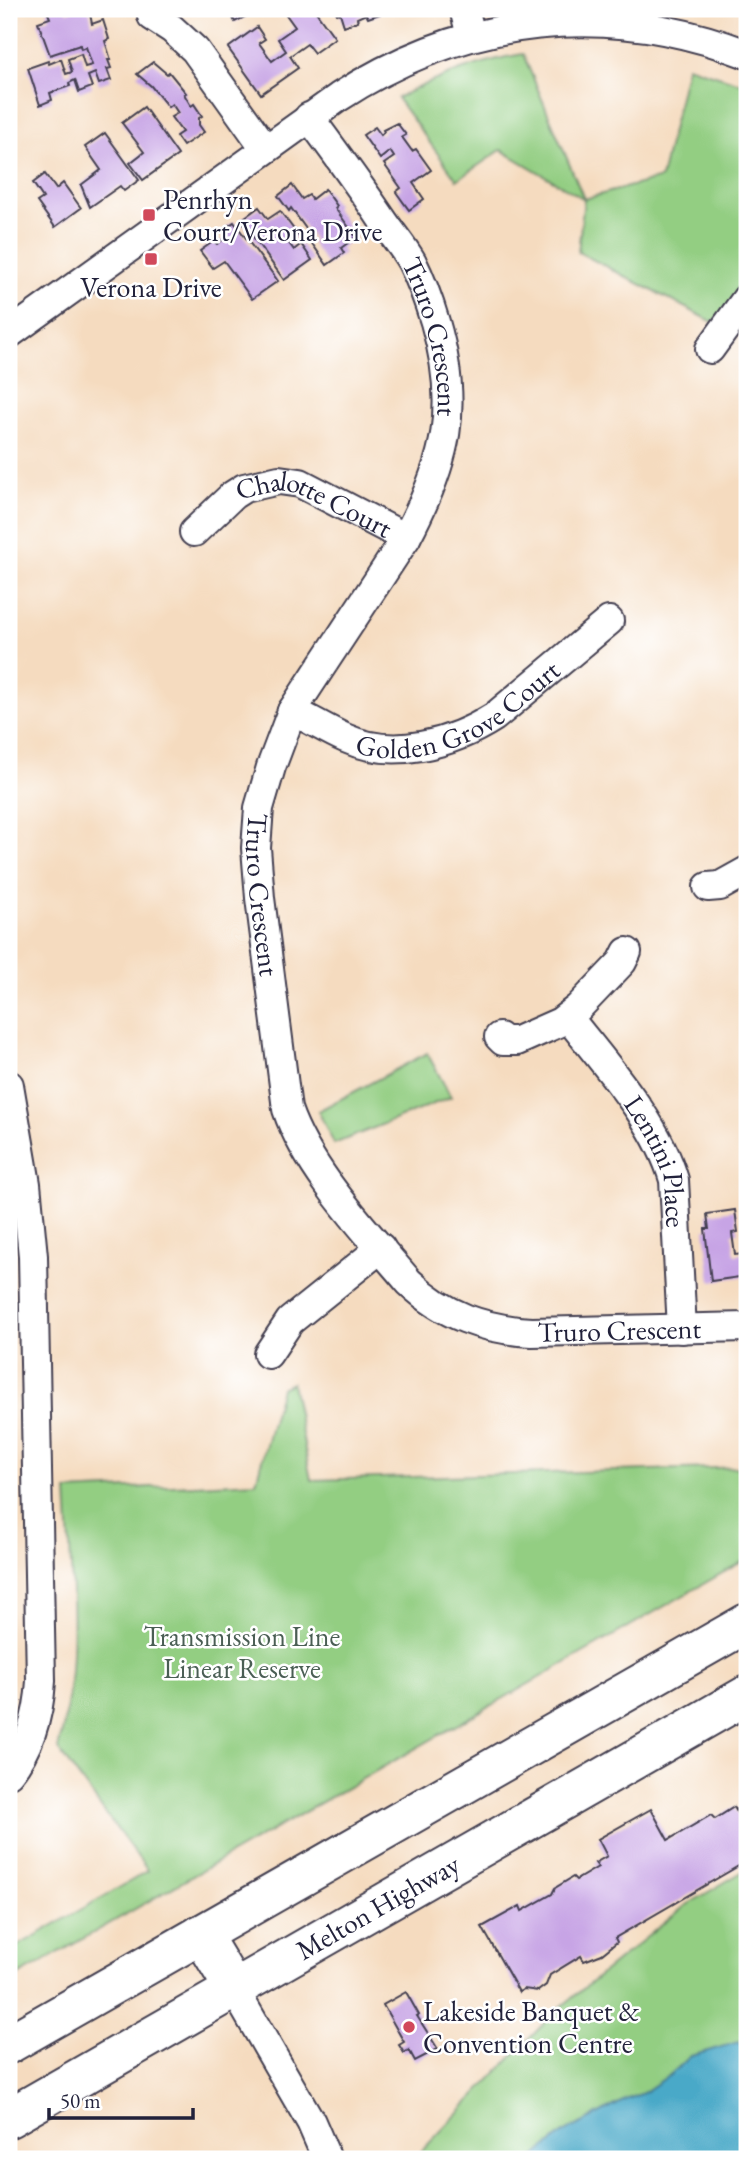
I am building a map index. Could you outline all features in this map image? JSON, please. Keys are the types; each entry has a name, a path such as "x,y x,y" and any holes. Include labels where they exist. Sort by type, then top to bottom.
{"highway":[{"path":"9,2044 747,1623"},
{"name":"Melton Highway","path":"9,2118 747,1695"},
{"path":"201,1934 234,1989"}],"street":[{"path":"152,16 172,29 195,50 265,148"},
{"path":"9,334 309,117 363,81 420,53 467,22 497,28 595,20 638,24 680,31 747,54"},
{"name":"Truro Crescent","path":"309,117 411,261 429,305 447,374 446,431 429,493 406,538 292,711 262,798 256,829 260,898 288,1109 300,1141 315,1166 381,1248 409,1282 426,1297 459,1317 503,1330 532,1332 747,1327"},
{"path":"710,349 747,298"},
{"name":"Chalotte Court","path":"194,532 244,488 279,481 300,483 406,538"},
{"name":"Golden Grove Court","path":"292,711 346,739 365,744 402,747 449,740 494,717 609,621"},
{"path":"708,887 720,886 747,871"},
{"path":"499,1037 510,1042 517,1041 568,1017 622,962 627,952"},
{"name":"Lentini Place","path":"568,1017 649,1124 670,1165 674,1180 681,1329"},
{"path":"9,1085 14,1149 33,1256 41,1681 37,1714 29,1738 23,1753 9,1773"},
{"path":"266,1357 290,1321 381,1248"},
{"path":"234,1989 311,2122 327,2159"}],"green space":[{"path":"523,54 584,199 501,150 457,180 397,98 458,71"},
{"path":"687,66 747,85 747,284 713,322 578,252 584,199 661,178"},
{"path":"427,1053 451,1097 334,1144 318,1111"},
{"name":"Transmission Line Linear Reserve","path":"292,1383 311,1480 747,1467 747,1559 9,1981 9,1951 148,1871 58,1749 70,1685 72,1653 67,1491 256,1482 281,1388"},
{"path":"747,1869 747,2159 414,2159 556,2011 685,1906"}],"water":[{"path":"738,2042 747,2049 747,2159 532,2159 565,2132 643,2093 691,2056"}],"building":[{"path":"66,9 67,12 89,9 92,24 103,20 109,39 105,41 111,60 108,60 111,68 107,69 111,80 99,84 95,73 88,76 92,87 79,92 75,80 69,83 70,86 50,93 52,100 40,105 28,68 61,59 66,74 72,72 68,59 81,54 85,67 92,65 86,47 81,49 80,45 50,55 38,22 50,18 47,11"},
{"path":"228,9 260,9 235,22"},
{"path":"282,9 314,9 335,38 314,53 307,44 290,56 298,68 261,94 228,48 257,27 265,39 259,43 272,61 286,51 278,39 295,27"},
{"path":"335,9 378,9 380,14 368,18 366,14 357,18 358,21 344,26 340,13 337,14"},
{"path":"153,62 167,74 169,72 186,93 184,94 191,106 194,104 202,116 199,118 199,125 204,132 183,146 176,136 182,132 171,117 178,113 172,104 168,107 137,74"},
{"path":"144,107 178,155 143,180 130,163 144,152 122,123"},
{"path":"397,123 406,135 402,137 412,151 416,149 431,170 413,183 424,199 409,210 396,192 401,188 384,164 394,157 390,151 380,159 363,135 375,127 381,135 383,130"},
{"path":"105,133 139,180 124,191 120,186 90,207 81,185 101,170 85,147"},
{"path":"45,174 56,189 63,183 81,208 55,227 37,202 43,198 33,183"},
{"path":"292,185 302,199 309,195 312,199 325,189 356,237 341,248 344,253 327,265 311,242 314,240 291,208 289,211 278,196"},
{"path":"259,207 268,219 280,211 298,235 288,242 294,250 301,244 312,260 284,280 241,220"},
{"path":"234,222 278,281 252,299 224,261 213,268 200,251 214,241 217,244 227,237 224,229"},
{"path":"735,1210 738,1232 732,1233 735,1255 743,1254 743,1251 747,1250 747,1276 711,1281 705,1229 709,1229 707,1214"},
{"name":"Lakeside Banquet & Convention Centre","path":"734,1807 747,1830 747,1861 615,1938 617,1942 602,1954 584,1961 581,1956 550,1975 546,1985 538,1991 524,1989 519,1992 482,1927 520,1906 522,1911 552,1894 555,1888 573,1877 576,1880 598,1867 595,1863 607,1856 598,1839 651,1809 668,1840 711,1815 715,1819"},
{"name":"Lakeside Banquet & Convention Centre","path":"406,1992 419,2015 417,2016 438,2049 415,2061 409,2050 404,2053 399,2045 404,2042 383,2005"}],"place":[{"name":"Penrhyn Court/Verona Drive","path":"149,215"},
{"name":"Verona Drive","path":"151,259"},
{"name":"Lakeside Banquet & Convention Centre","path":"409,2027"}]}
